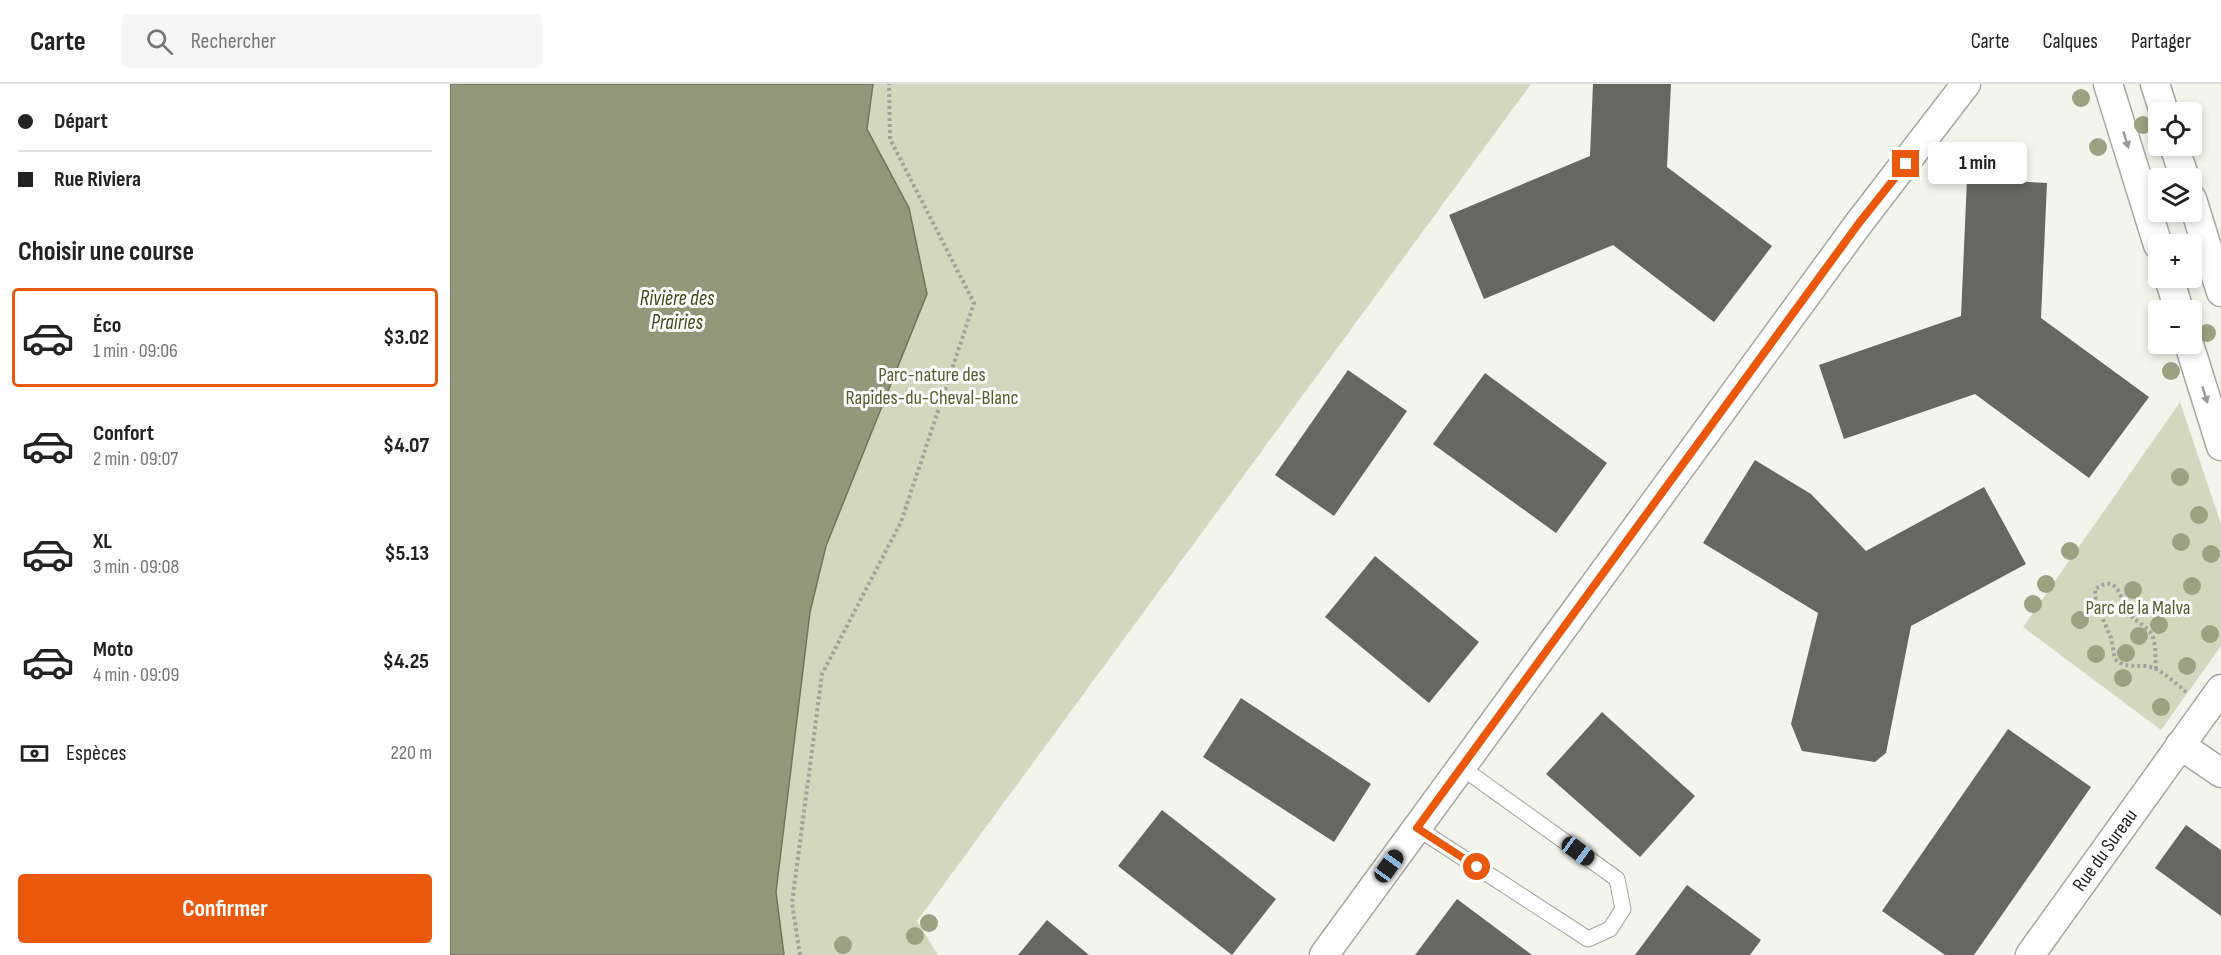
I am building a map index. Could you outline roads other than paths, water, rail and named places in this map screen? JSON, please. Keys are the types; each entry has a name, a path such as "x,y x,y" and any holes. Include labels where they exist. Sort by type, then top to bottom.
{"street":[{"path":"1324,955 1859,223 1966,84"},
{"path":"2108,84 2155,234"},
{"path":"2155,84 2161,102"},
{"path":"2199,222 2221,292"},
{"path":"2192,354 2221,446"},
{"name":"Rue du Sureau","path":"2030,955 2214,698"},
{"path":"2180,745 2221,773"}],"lane":[{"path":"1417,828 1588,939 1610,929 1623,909 1617,879 1461,767"}],"water":[{"name":"Rivière des Prairies","path":"450,84 873,84 867,129 909,208 927,294 826,546 810,612 776,892 784,955 450,955"}],"park label":[{"name":"Parc-nature des Rapides-du-Cheval-Blanc","path":"932,386"},
{"name":"Parc de la Malva","path":"2138,608"}]}
